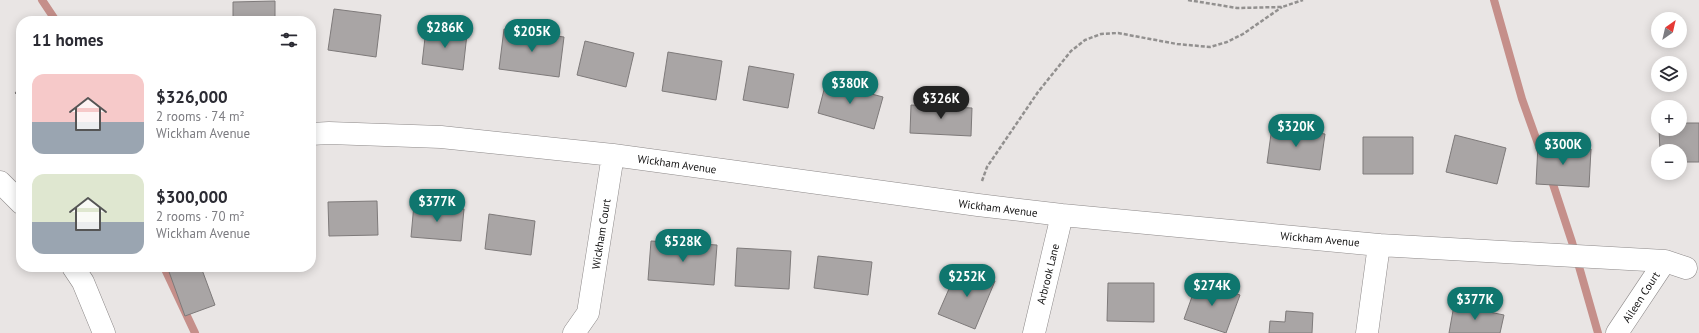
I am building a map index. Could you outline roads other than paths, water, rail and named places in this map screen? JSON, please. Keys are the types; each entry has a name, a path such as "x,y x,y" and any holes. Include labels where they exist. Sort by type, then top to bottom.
{"street":[{"name":"Wickham Avenue","path":"316,133 329,132 441,137 613,155 978,206 1062,215 1380,245 1665,261 1686,268"},
{"name":"Wickham Court","path":"574,333 588,313 613,155"},
{"path":"0,182 16,198"},
{"name":"Arbrook Lane","path":"1034,333 1062,215"},
{"path":"1367,333 1380,245"},
{"name":"Aileen Court","path":"1617,333 1665,261"},
{"path":"77,272 84,282 104,333"},
{"path":"588,313 596,333"}],"waterway":[{"path":"42,0 53,16"},
{"path":"1494,0 1522,99 1542,155"},
{"path":"1550,175 1572,242 1598,333"},
{"path":"166,272 195,333"}]}
